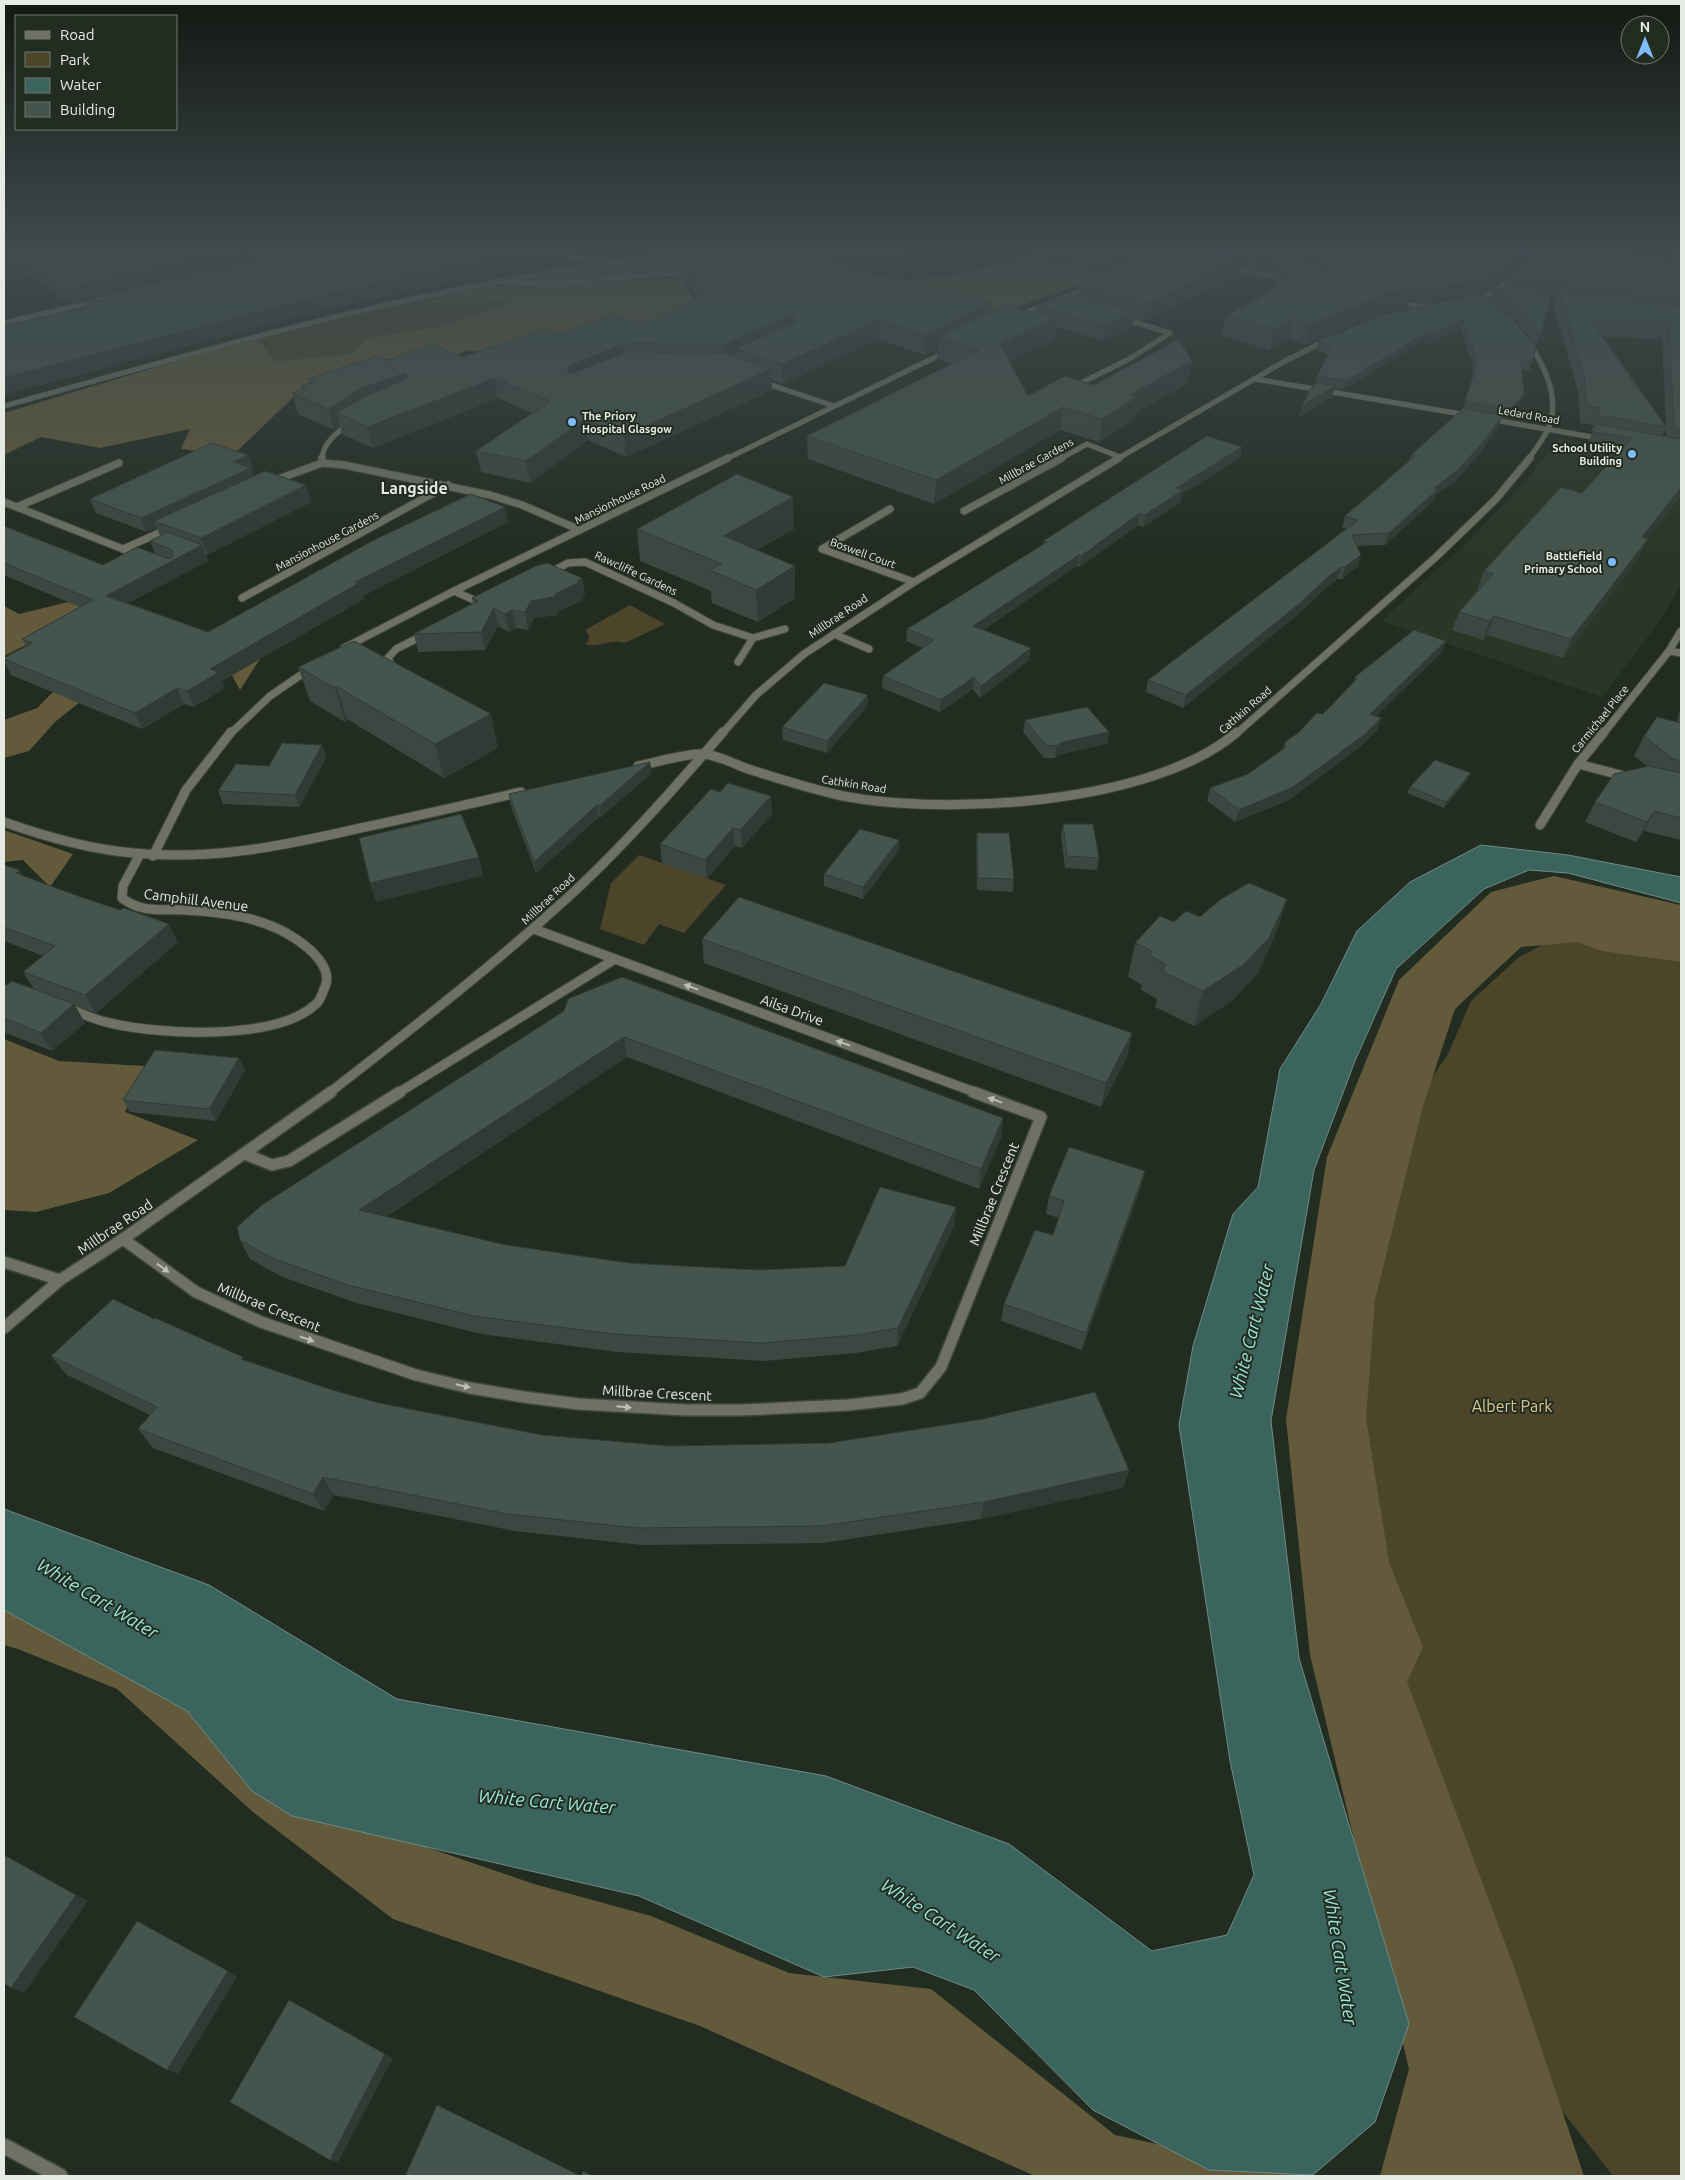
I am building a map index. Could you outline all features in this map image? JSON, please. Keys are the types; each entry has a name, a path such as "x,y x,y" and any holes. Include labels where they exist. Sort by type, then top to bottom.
{"street":[{"path":"4,406 202,351"},
{"name":"Mansionhouse Road","path":"341,650 454,592 946,351"},
{"path":"1079,384 1142,351"},
{"name":"Millbrae Road","path":"4,1328 60,1280 123,1239 314,1105 433,1013 534,929 629,837 756,695 804,654 914,582 1120,457 1284,361 1305,351"},
{"name":"Cathkin Road","path":"704,754 803,787 845,796 910,804 1024,801 1073,795 1126,784 1187,764 1219,748 1436,557 1496,499 1527,462 1548,429 1552,410 1551,385 1542,363 1534,351"},
{"path":"752,378 834,406"},
{"name":"Ledard Road","path":"1255,379 1615,440"},
{"path":"322,463 322,453 328,444 360,415"},
{"name":"Millbrae Gardens","path":"964,512 1087,444 1120,457"},
{"path":"18,507 120,462"},
{"path":"262,486 322,463 366,468 448,485 522,505 580,530"},
{"name":"Mansionhouse Gardens","path":"242,598 448,485"},
{"path":"4,502 131,552"},
{"name":"Boswell Court","path":"890,509 822,549 914,582"},
{"path":"123,549 175,525"},
{"name":"Rawcliffe Gardens","path":"543,576 568,563 585,562 674,603 713,625 753,638"},
{"path":"454,592 483,606"},
{"path":"474,610 491,602"},
{"path":"738,662 753,638 785,629"},
{"name":"Carmichael Place","path":"1540,825 1578,764 1669,651 1681,631"},
{"path":"407,674 391,665 388,658 396,649 431,632"},
{"path":"834,634 869,649"},
{"path":"1669,651 1681,653"},
{"path":"153,856 175,810 195,778 228,736 290,680 315,665"},
{"path":"628,768 704,754"},
{"path":"1578,764 1634,778"},
{"path":"4,822 72,845 139,856 191,856 269,849 531,790"},
{"name":"Camphill Avenue","path":"58,1004 111,1024 184,1032 217,1031 286,1023 303,1016 318,1004 325,989 326,972 320,960 304,944 279,930 252,920 218,913 146,911 129,905 122,898 123,886 139,856"},
{"name":"Ailsa Drive","path":"534,929 1041,1117"},
{"path":"245,1154 272,1165 289,1161 615,958"},
{"name":"Millbrae Crescent","path":"123,1239 196,1291 228,1308 300,1337 391,1368 469,1388 569,1403 664,1410 773,1411 902,1399 920,1393 941,1367 1041,1117"},
{"path":"4,1262 60,1280"},
{"path":"4,2146 60,2176"}],"shaded area":[{"path":"210,351 267,351 276,361 352,354 355,351 467,351 393,376 373,374 302,389 233,455 181,449 190,429 100,448 41,437 4,455 4,413"},
{"path":"471,351 592,351 499,359"},
{"path":"1559,438 1681,459 1681,586 1653,630 1602,697 1381,621 1462,547 1503,505 1528,478"},
{"path":"68,602 102,607 4,656 4,606 19,614"},
{"path":"222,644 260,659 240,690 227,666 95,690 55,722 29,751 4,758 4,720 37,708 52,693 100,665"},
{"path":"4,830 73,854 50,887 23,860 4,862"},
{"path":"1554,876 1681,905 1681,962 1602,951 1577,942 1521,947 1455,1009 1423,1106 1375,1300 1366,1418 1389,1562 1423,1647 1407,1682 1514,1967 1584,2176 1380,2176 1409,2069 1310,1655 1286,1419 1327,1157 1399,980 1491,892"},
{"path":"4,1039 59,1061 145,1066 125,1112 198,1140 109,1193 36,1212 4,1210"},
{"path":"4,1570 35,1580 306,1806 534,1884 651,1916 789,1973 931,1989 1115,2135 1306,2176 1035,2176 700,2026 393,1919 253,1812 117,1689 4,1645"}],"green space":[{"path":"267,351 355,351 352,354 276,361"},
{"path":"630,605 665,624 625,643 585,644 588,641 589,635 585,630"},
{"path":"639,855 726,885 684,933 659,924 644,945 600,929 611,883"},
{"name":"Albert Park","path":"1570,931 1681,955 1681,2176 1613,2176 1563,2112 1433,1990 1363,1533 1364,1273 1412,1107 1448,1054 1471,1001 1519,957"}],"water":[{"name":"White Cart Water","path":"1481,845 1568,855 1681,877 1681,903 1568,873 1529,870 1484,889 1396,969 1355,1061 1314,1170 1271,1421 1299,1658 1409,2024 1375,2122 1313,2175 1209,2170 1093,2110 974,1990 913,1967 824,1977 639,1896 292,1816 252,1791 187,1711 4,1610 4,1509 209,1585 397,1699 826,1776 1009,1844 1152,1951 1227,1935 1254,1875 1230,1761 1179,1425 1193,1346 1233,1214 1258,1187 1280,1069 1321,1004 1357,931 1410,882"}],"building":[{"path":"4,351 109,351 4,378"},
{"path":"415,351 446,351 462,357 480,351 606,351 569,366 567,372 573,373 626,352 650,351 681,355 723,353 771,369 624,436 585,419 526,461 476,451 550,401 495,378 367,427 337,413 366,396 404,380 407,377 405,373 362,388 328,409 292,393 307,388 301,386 314,382 308,379 377,356 388,360"},
{"path":"744,351 811,351 782,364"},
{"path":"978,351 1004,351 1028,396 1065,376 1094,385 1157,351 1186,351 1192,361 1130,395 1137,397 1102,419 1063,407 936,480 807,436"},
{"path":"1330,351 1396,351 1346,381 1317,376"},
{"path":"1474,351 1535,351 1532,362 1521,361 1524,395 1510,409 1465,401 1476,367"},
{"path":"1577,351 1612,351 1666,427 1598,415 1600,408 1587,406 1584,375"},
{"path":"1670,351 1681,351 1681,429 1674,428"},
{"path":"1314,383 1335,386 1302,406"},
{"path":"1462,408 1503,415 1484,441 1458,470 1434,488 1437,490 1389,533 1352,535 1361,555 1328,577 1299,604 1186,695 1148,680 1358,520 1345,516 1415,456 1411,455 1458,413 1460,414"},
{"name":"Battlefield Primary School","path":"1596,424 1681,439 1681,488 1642,537 1648,539 1571,639 1494,616 1490,621 1459,612 1493,574 1484,571 1561,487 1582,493 1632,438 1593,432"},
{"path":"1207,436 1242,447 1176,488 1183,490 1145,515 1140,513 1081,556 1079,555 973,626 1031,648 981,686 974,677 941,700 883,676 934,640 907,629 1047,542 1043,541"},
{"path":"212,443 248,455 233,462 251,468 141,518 90,499"},
{"path":"265,471 306,485 201,538 154,521"},
{"path":"737,474 793,497 724,536 795,566 756,590 710,570 722,564 637,529"},
{"path":"471,494 505,507 355,582 359,583 210,669 219,672 187,691 177,688 135,713 4,659 32,643 22,639 93,600 4,563 4,526 103,565 137,547 166,558 171,558 173,555 172,550 150,541 168,532 202,545 106,596 208,632 372,541"},
{"path":"547,563 582,578 577,581 580,582 557,593 554,597 531,601 525,612 512,610 505,614 494,608 481,632 414,634 478,601 472,598 536,566"},
{"path":"1414,630 1446,641 1370,714 1381,718 1364,735 1293,787 1239,810 1210,788 1248,774 1286,747 1285,742 1298,733 1317,713 1323,714 1357,679 1355,677"},
{"path":"354,641 491,714 435,744 336,686 335,688 298,667"},
{"path":"824,683 868,695 827,741 782,727"},
{"path":"1087,707 1109,732 1063,742 1056,746 1046,745 1025,720"},
{"path":"1657,717 1681,723 1681,761 1673,759 1644,736"},
{"path":"282,743 322,745 295,795 218,791 236,764 269,766"},
{"path":"1435,760 1471,773 1446,802 1410,787"},
{"path":"650,762 599,806 597,805 534,862 509,794"},
{"path":"1649,766 1681,773 1681,818 1654,811 1647,822 1595,802 1614,774"},
{"path":"728,783 771,796 740,830 733,828 705,860 660,844 711,789 720,792"},
{"path":"461,814 479,857 370,883 359,838"},
{"path":"1063,824 1093,824 1099,858 1067,856"},
{"path":"860,829 899,840 863,887 824,874"},
{"path":"977,833 1009,833 1014,879 978,878"},
{"path":"4,865 20,870 16,873 78,896 120,910 124,908 169,924 85,995 23,972 55,946 4,927"},
{"path":"1249,883 1287,899 1269,938 1243,965 1203,991 1163,972 1165,964 1149,955 1152,951 1135,943 1160,916 1174,922 1186,911 1200,917 1221,899"},
{"path":"739,897 1132,1033 1106,1083 702,939"},
{"path":"622,977 1003,1118 981,1169 624,1037 359,1210 506,1245 629,1263 759,1270 845,1266 880,1187 956,1207 898,1328 857,1335 762,1343 613,1334 474,1316 348,1285 272,1258 240,1240 237,1227 262,1205 564,1011 568,999"},
{"path":"12,981 74,1004 41,1033 4,1018 4,984 7,985"},
{"path":"155,1050 239,1058 209,1109 123,1100"},
{"path":"1069,1147 1145,1171 1086,1333 1004,1304 1035,1230 1053,1235 1064,1201 1049,1196"},
{"path":"113,1299 154,1319 243,1357 241,1359 332,1390 379,1403 542,1435 669,1446 829,1443 983,1419 1095,1392 1129,1470 984,1502 822,1526 637,1528 508,1514 323,1477 313,1494 138,1429 157,1407 51,1356"},
{"path":"4,1855 76,1895 11,1988 4,1983"},
{"path":"137,1921 228,1971 167,2070 74,2017"},
{"path":"289,2000 385,2054 330,2160 230,2102"},
{"path":"437,2105 581,2176 405,2176"},
{"path":"583,2171 593,2176 581,2176"}],"place":[{"name":"The Priory Hospital Glasgow","path":"572,422"},
{"name":"School Utility Building","path":"1632,454"},
{"name":"Battlefield Primary School","path":"1612,562"}],"district":[{"name":"Langside","path":"414,488"}]}
